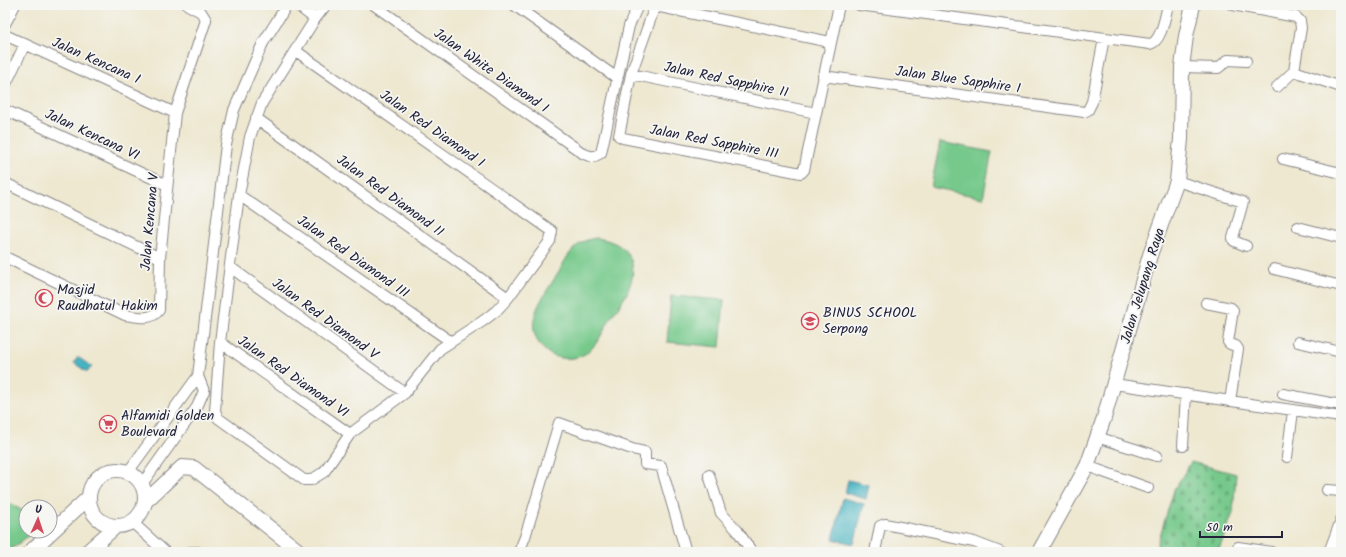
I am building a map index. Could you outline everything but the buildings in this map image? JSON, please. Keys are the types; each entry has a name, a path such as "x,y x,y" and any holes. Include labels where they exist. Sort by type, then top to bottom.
{"street":[{"path":"5,24 15,5"},
{"name":"Jalan Kencana V","path":"5,258 125,315 142,318 152,317 159,310 160,258 175,112 206,20 201,12 188,5"},
{"path":"142,484 197,407 203,393 198,376 226,145 234,110 263,43 287,5"},
{"path":"297,5 315,19"},
{"name":"Jalan White Diamond I","path":"374,5 584,154 593,157 601,153 617,78"},
{"path":"514,5 617,78 629,26 637,5"},
{"path":"816,113 839,5"},
{"path":"859,5 1150,44 1159,36 1168,5"},
{"name":"Jalan Jelupang Raya","path":"1039,552 1087,466 1114,384 1150,255 1177,181 1181,139 1182,67 1186,36 1193,5"},
{"path":"1233,5 1296,17 1300,21 1301,28 1294,71 1277,87"},
{"path":"321,6 296,51 262,103 250,137 239,195 220,342 215,411 218,418 304,480 317,477 324,472 350,434 405,393 440,349 450,341 482,322 508,298"},
{"path":"631,74 645,31 654,9 657,8 830,42"},
{"name":"Jalan Kencana I","path":"5,35 175,112"},
{"name":"Jalan Blue Sapphire I","path":"823,76 1079,112 1088,110 1092,102 1104,38"},
{"path":"5,86 25,44"},
{"name":"Jalan Red Diamond I","path":"296,51 552,231 550,241 508,298"},
{"path":"1182,67 1218,68 1228,60 1246,61"},
{"path":"1294,71 1341,87"},
{"name":"Jalan Red Sapphire II","path":"631,74 816,113"},
{"name":"Jalan Red Sapphire III","path":"631,74 618,133 621,137 801,173 804,170 816,113"},
{"name":"Jalan Kencana VI","path":"5,110 167,185"},
{"name":"Jalan Red Diamond II","path":"256,118 508,298"},
{"path":"1283,159 1341,173"},
{"path":"1177,181 1241,201 1243,205 1233,238 1234,241 1246,246"},
{"path":"5,184 160,258"},
{"name":"Jalan Red Diamond III","path":"239,195 450,341"},
{"path":"1298,227 1341,238"},
{"name":"Jalan Red Diamond V","path":"230,267 405,393"},
{"path":"1274,269 1341,286"},
{"path":"1206,303 1231,308 1233,310 1228,342 1236,346 1238,349 1230,401"},
{"name":"Jalan Red Diamond VI","path":"220,342 350,434"},
{"path":"1298,342 1341,352"},
{"path":"128,472 198,376"},
{"path":"1114,384 1341,417"},
{"path":"1183,446 1186,394"},
{"path":"1283,394 1341,405"},
{"path":"1287,457 1293,411"},
{"path":"164,423 178,434"},
{"path":"519,552 525,538 559,423 632,449 645,452 645,464 661,466 686,552"},
{"path":"1097,437 1157,456"},
{"path":"1087,466 1148,488"},
{"path":"146,501 142,484 136,477 128,472 112,471 101,475 94,483 89,497 90,506 96,517 107,525 124,526 139,517 146,501 182,467 194,468 300,552"},
{"path":"709,475 721,513 737,530 752,552"},
{"path":"1327,490 1341,491"},
{"path":"30,552 89,497"},
{"path":"1329,552 1341,520"},
{"path":"132,522 165,552"},
{"path":"875,552 879,529 883,524 974,542 1000,552"},
{"path":"87,552 115,526"},
{"path":"970,552 974,542"},
{"path":"1238,547 1271,552"},
{"path":"190,552 198,552"}],"green space":[{"path":"940,142 992,152 983,198 931,187"},
{"path":"596,238 614,243 626,252 633,266 629,289 592,349 576,358 555,357 544,350 535,336 534,318 541,301 573,250 583,242"},
{"path":"671,296 724,300 720,347 667,342"},
{"path":"1191,462 1236,474 1233,513 1218,552 1155,552 1174,490"},
{"path":"5,500 18,508 18,539 24,539 5,552"}],"water":[{"path":"78,357 92,367 87,372 74,363"},
{"path":"848,480 869,485 866,499 845,493"},
{"path":"843,498 864,504 854,544 833,539"}],"place":[{"name":"Masjid Raudhatul Hakim","path":"44,298"},
{"name":"BINUS SCHOOL Serpong","path":"810,321"},
{"name":"Alfamidi Golden Boulevard","path":"108,424"}]}
